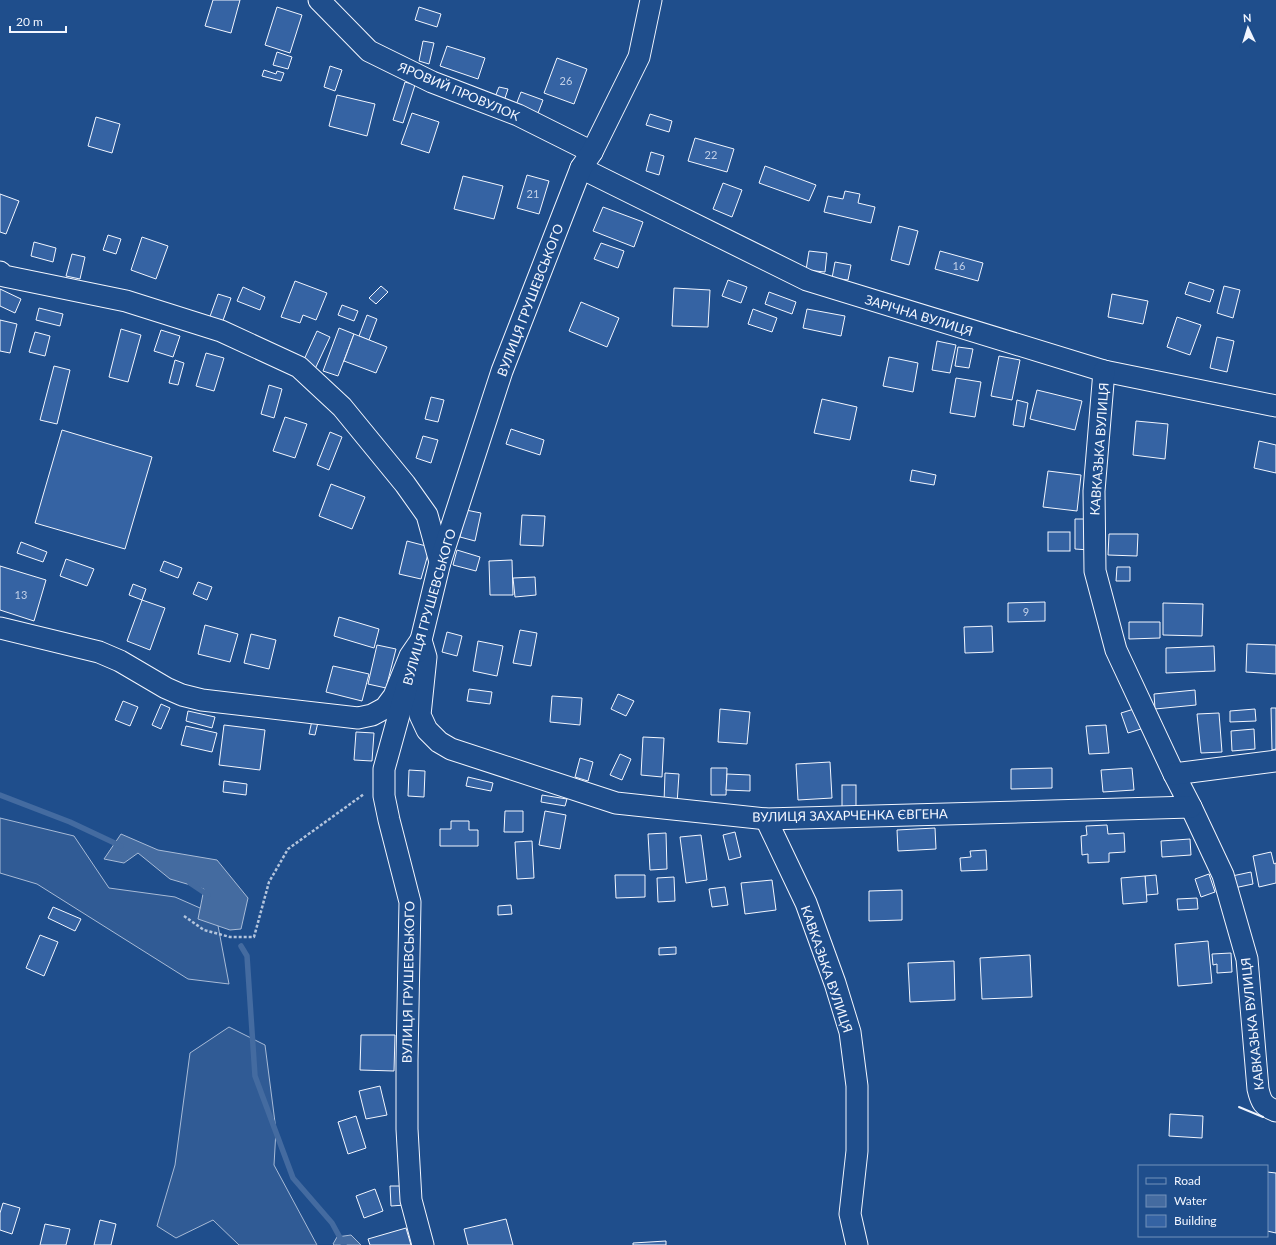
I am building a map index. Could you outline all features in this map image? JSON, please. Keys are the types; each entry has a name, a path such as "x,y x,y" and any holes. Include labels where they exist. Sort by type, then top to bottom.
{"street":[{"name":"ЯРОВИЙ ПРОВУЛОК","path":"319,0 369,51 432,82 518,115 586,160"},
{"name":"ВУЛИЦЯ ГРУШЕВСЬКОГО","path":"423,1245 411,1200 407,1129 410,902 384,796 384,769 421,640 440,562 502,371 586,160 639,57 651,0"},
{"name":"ЗАРІЧНА ВУЛИЦЯ","path":"586,160 807,280 1104,371 1276,406"},
{"path":"0,272 4,276 126,300 221,331 299,367 342,407 405,484 427,514 440,562"},
{"name":"КАВКАЗЬКА ВУЛИЦЯ","path":"1104,371 1094,491 1094,571 1116,650 1223,875 1247,959 1260,1100 1267,1107 1276,1111"},
{"path":"0,628 98,652 120,661 166,688 182,695 202,700 358,718 372,716 385,708 394,696 410,656 421,640"},
{"name":"ВУЛИЦЯ ЗАХАРЧЕНКА ЄВГЕНА","path":"421,640 426,657 420,715 427,730 439,742 451,749 616,803 766,819 1191,806"},
{"path":"1174,774 1276,761"},
{"name":"КАВКАЗЬКА ВУЛИЦЯ","path":"766,819 806,903 835,983 850,1032 857,1086 857,1151 850,1214 857,1245"}],"path":[{"path":"184,916 204,930 230,937 254,937 269,882 288,849 384,780"}],"shaded area":[{"path":"0,818 74,836 109,888 175,897 216,915 229,984 188,979 37,884 0,873"},
{"path":"229,1027 265,1045 276,1130 274,1165 317,1245 239,1245 213,1220 176,1238 157,1226 175,1165 190,1053"}],"water":[{"path":"121,834 158,850 217,860 248,898 241,929 230,930 198,919 204,889 170,879 138,853 124,863 104,859"},
{"path":"351,1235 361,1245 333,1244 337,1237"}],"building":[{"path":"213,0 240,0 231,33 205,26"},
{"path":"277,7 302,15 290,53 265,45"},
{"path":"419,7 441,14 437,27 415,20"},
{"path":"423,41 434,43 429,64 419,61"},
{"path":"447,46 485,58 478,79 440,66"},
{"path":"277,52 292,57 288,69 273,65"},
{"path":"557,58 587,69 574,104 544,93"},
{"path":"330,66 342,70 335,91 324,87"},
{"path":"264,70 276,74 277,71 284,73 281,81 262,76"},
{"path":"405,82 415,85 403,123 393,120"},
{"path":"499,87 508,89 504,101 495,97"},
{"path":"521,92 543,100 538,113 516,105"},
{"path":"337,95 375,104 367,136 329,126"},
{"path":"412,113 439,122 429,153 401,144"},
{"path":"650,114 672,121 669,132 646,125"},
{"path":"96,117 120,124 112,153 88,146"},
{"path":"695,138 734,149 727,172 688,161"},
{"path":"651,152 664,156 659,175 646,171"},
{"path":"765,166 816,185 809,201 759,183"},
{"path":"527,175 549,181 539,214 517,208"},
{"path":"463,176 503,186 494,219 454,209"},
{"path":"723,183 742,190 732,217 713,209"},
{"path":"845,191 860,194 858,203 875,207 871,223 824,212 828,196 843,199"},
{"path":"0,194 19,201 6,234 0,232"},
{"path":"603,207 643,222 634,247 593,231"},
{"path":"899,226 918,231 909,265 891,260"},
{"path":"108,235 121,239 116,254 103,250"},
{"path":"142,237 168,246 156,279 131,270"},
{"path":"34,242 56,248 53,262 31,256"},
{"path":"601,243 624,251 618,268 594,259"},
{"path":"809,251 827,253 825,272 806,270"},
{"path":"940,251 983,263 978,281 935,269"},
{"path":"72,254 85,257 80,279 66,276"},
{"path":"835,262 851,265 848,280 832,278"},
{"path":"728,280 747,287 741,303 722,296"},
{"path":"295,281 327,293 316,320 303,315 300,323 281,317"},
{"path":"1189,282 1214,290 1210,302 1185,294"},
{"path":"381,286 388,292 376,304 369,298"},
{"path":"1224,286 1240,290 1233,318 1217,313"},
{"path":"243,287 265,297 260,310 237,301"},
{"path":"674,288 710,290 708,327 672,326"},
{"path":"0,289 21,299 15,313 0,306"},
{"path":"769,292 796,302 792,314 765,304"},
{"path":"218,294 231,298 221,326 208,322"},
{"path":"1112,294 1148,301 1143,324 1108,317"},
{"path":"581,302 619,318 607,347 569,331"},
{"path":"342,305 358,311 354,321 338,315"},
{"path":"39,308 63,314 60,326 36,320"},
{"path":"753,309 777,318 772,332 748,324"},
{"path":"807,309 845,316 841,336 803,328"},
{"path":"367,315 377,319 369,340 359,336"},
{"path":"1177,317 1201,325 1190,355 1167,347"},
{"path":"0,320 17,324 10,353 0,351"},
{"path":"339,328 354,334 338,376 323,371"},
{"path":"121,329 141,335 128,382 109,377"},
{"path":"161,330 180,336 173,357 154,351"},
{"path":"317,331 330,337 315,369 302,364"},
{"path":"35,332 50,336 45,356 29,352"},
{"path":"354,334 387,347 376,373 344,361"},
{"path":"1217,337 1234,341 1227,372 1210,368"},
{"path":"937,341 956,345 950,373 932,370"},
{"path":"958,347 973,349 969,368 955,366"},
{"path":"206,353 224,358 214,391 196,386"},
{"path":"999,356 1020,360 1012,400 991,396"},
{"path":"889,357 918,363 913,392 883,386"},
{"path":"175,360 184,363 178,385 169,383"},
{"path":"54,366 70,370 57,424 40,420"},
{"path":"956,378 981,382 975,417 950,413"},
{"path":"269,385 282,389 274,418 261,414"},
{"path":"1037,390 1082,401 1075,430 1030,419"},
{"path":"431,397 444,400 438,422 425,419"},
{"path":"822,399 857,407 850,440 814,433"},
{"path":"1017,400 1028,403 1024,427 1013,425"},
{"path":"285,417 307,424 295,458 273,451"},
{"path":"1136,421 1168,424 1165,459 1133,455"},
{"path":"511,429 544,440 540,455 506,444"},
{"path":"62,430 152,457 125,549 35,523"},
{"path":"330,432 342,437 329,470 317,465"},
{"path":"423,436 438,440 431,463 416,458"},
{"path":"1259,441 1276,445 1276,473 1254,468"},
{"path":"912,470 936,475 934,485 910,481"},
{"path":"1048,471 1081,475 1077,511 1043,507"},
{"path":"331,484 365,497 352,529 319,516"},
{"path":"466,510 481,513 475,541 460,537"},
{"path":"522,515 545,516 543,546 520,545"},
{"path":"1075,519 1090,519 1090,550 1075,549"},
{"path":"1048,532 1070,532 1070,551 1048,551"},
{"path":"1109,534 1138,534 1137,556 1108,555"},
{"path":"407,541 430,547 421,579 399,574"},
{"path":"21,542 47,552 43,562 17,553"},
{"path":"457,550 480,557 476,571 453,565"},
{"path":"66,559 94,569 87,586 60,576"},
{"path":"512,560 513,595 490,595 489,561"},
{"path":"164,561 182,568 178,578 160,571"},
{"path":"0,566 46,580 34,621 0,610"},
{"path":"1117,567 1130,567 1130,581 1116,581"},
{"path":"535,577 536,595 515,597 513,578"},
{"path":"198,582 212,587 207,600 193,594"},
{"path":"133,584 146,589 142,600 129,595"},
{"path":"142,600 165,608 150,650 127,641"},
{"path":"1045,602 1045,621 1008,622 1008,603"},
{"path":"1163,603 1203,604 1202,636 1163,635"},
{"path":"339,617 379,629 374,648 334,636"},
{"path":"1129,622 1160,622 1160,638 1129,639"},
{"path":"205,625 238,634 230,662 198,654"},
{"path":"992,626 993,652 965,653 964,627"},
{"path":"520,630 537,633 531,666 513,663"},
{"path":"447,632 462,636 457,656 442,652"},
{"path":"251,634 276,640 269,669 244,663"},
{"path":"478,641 503,646 497,676 473,671"},
{"path":"1247,644 1276,645 1276,674 1246,672"},
{"path":"377,645 396,649 386,688 368,684"},
{"path":"1214,646 1215,671 1166,673 1166,648"},
{"path":"333,666 369,674 362,701 326,692"},
{"path":"469,689 492,692 490,704 467,701"},
{"path":"1195,690 1196,705 1155,709 1154,694"},
{"path":"618,694 634,701 626,716 611,709"},
{"path":"552,696 582,698 580,725 550,722"},
{"path":"123,701 138,707 130,726 115,720"},
{"path":"161,704 170,708 161,729 152,725"},
{"path":"1271,708 1276,708 1276,749 1272,750"},
{"path":"720,709 750,712 747,744 718,742"},
{"path":"1134,709 1141,729 1128,733 1121,713"},
{"path":"1255,709 1256,721 1230,722 1230,711"},
{"path":"188,711 215,717 212,728 186,721"},
{"path":"1219,713 1222,752 1201,753 1197,714"},
{"path":"313,716 319,718 315,735 309,734"},
{"path":"224,725 265,730 260,770 219,765"},
{"path":"1106,725 1109,753 1089,754 1086,726"},
{"path":"186,726 217,733 212,752 181,745"},
{"path":"1254,729 1255,749 1232,751 1231,731"},
{"path":"356,732 374,733 372,761 354,760"},
{"path":"643,737 664,738 662,777 641,775"},
{"path":"620,754 631,759 622,780 610,775"},
{"path":"580,758 593,762 588,781 575,777"},
{"path":"830,762 832,798 798,800 796,764"},
{"path":"711,768 727,768 726,795 711,795"},
{"path":"1052,768 1052,788 1011,789 1011,769"},
{"path":"1132,768 1134,790 1103,792 1101,770"},
{"path":"409,770 425,771 424,797 408,796"},
{"path":"665,773 679,774 677,804 664,803"},
{"path":"727,774 750,775 750,791 726,790"},
{"path":"468,777 493,783 491,791 466,786"},
{"path":"224,781 247,784 246,795 223,792"},
{"path":"842,785 856,785 856,810 842,810"},
{"path":"542,795 567,799 565,806 541,802"},
{"path":"505,811 523,811 523,832 504,832"},
{"path":"545,811 566,815 560,849 539,845"},
{"path":"451,821 469,821 469,830 478,830 478,846 440,846 440,829 451,829"},
{"path":"1107,825 1108,834 1124,833 1125,852 1109,853 1109,862 1088,863 1088,854 1082,855 1081,836 1087,835 1086,826"},
{"path":"935,828 936,849 898,851 897,830"},
{"path":"735,832 741,857 729,860 723,835"},
{"path":"666,833 667,869 650,870 648,834"},
{"path":"701,835 707,880 686,883 680,837"},
{"path":"1190,839 1191,855 1162,857 1161,841"},
{"path":"532,841 534,878 517,879 515,842"},
{"path":"986,850 987,870 961,871 960,858 971,857 970,851"},
{"path":"1271,852 1274,864 1276,863 1276,883 1259,887 1253,856"},
{"path":"1251,872 1253,884 1234,888 1232,876"},
{"path":"1209,874 1215,892 1201,897 1195,879"},
{"path":"615,875 645,875 645,897 616,898"},
{"path":"1156,875 1158,894 1146,895 1145,876"},
{"path":"1145,876 1147,902 1123,904 1121,878"},
{"path":"674,877 675,901 658,902 657,878"},
{"path":"772,880 776,910 745,914 741,883"},
{"path":"725,887 728,905 712,907 709,889"},
{"path":"902,890 902,920 869,921 869,891"},
{"path":"1197,898 1198,909 1178,910 1177,899"},
{"path":"511,905 512,914 498,915 498,906"},
{"path":"53,907 81,919 75,931 48,918"},
{"path":"40,935 58,942 44,976 26,968"},
{"path":"1208,941 1212,983 1178,986 1175,944"},
{"path":"676,947 676,954 659,955 659,948"},
{"path":"1231,953 1232,972 1217,973 1217,964 1213,965 1212,954"},
{"path":"1030,955 1032,997 982,999 980,958"},
{"path":"954,961 955,1000 910,1002 908,963"},
{"path":"361,1035 395,1035 394,1071 360,1070"},
{"path":"380,1086 387,1115 366,1119 359,1091"},
{"path":"1170,1114 1203,1116 1202,1138 1169,1136"},
{"path":"356,1116 366,1148 348,1154 338,1122"},
{"path":"1268,1172 1276,1173 1276,1233 1268,1231"},
{"path":"390,1186 404,1186 405,1205 391,1206"},
{"path":"375,1189 383,1211 364,1218 356,1196"},
{"path":"3,1203 20,1208 12,1234 0,1230 0,1213"},
{"path":"506,1219 513,1245 468,1245 464,1229"},
{"path":"100,1220 116,1224 111,1245 94,1245"},
{"path":"45,1224 70,1229 66,1245 40,1245"},
{"path":"406,1228 411,1245 370,1245 368,1239"},
{"path":"666,1241 666,1245 633,1245 633,1243"}],"waterway":[{"path":"0,795 70,822 121,846"},
{"path":"190,883 208,895"},
{"path":"241,946 247,956 255,1076 293,1178 332,1223 344,1245"}],"wall":[{"path":"1239,1107 1263,1117"}]}
